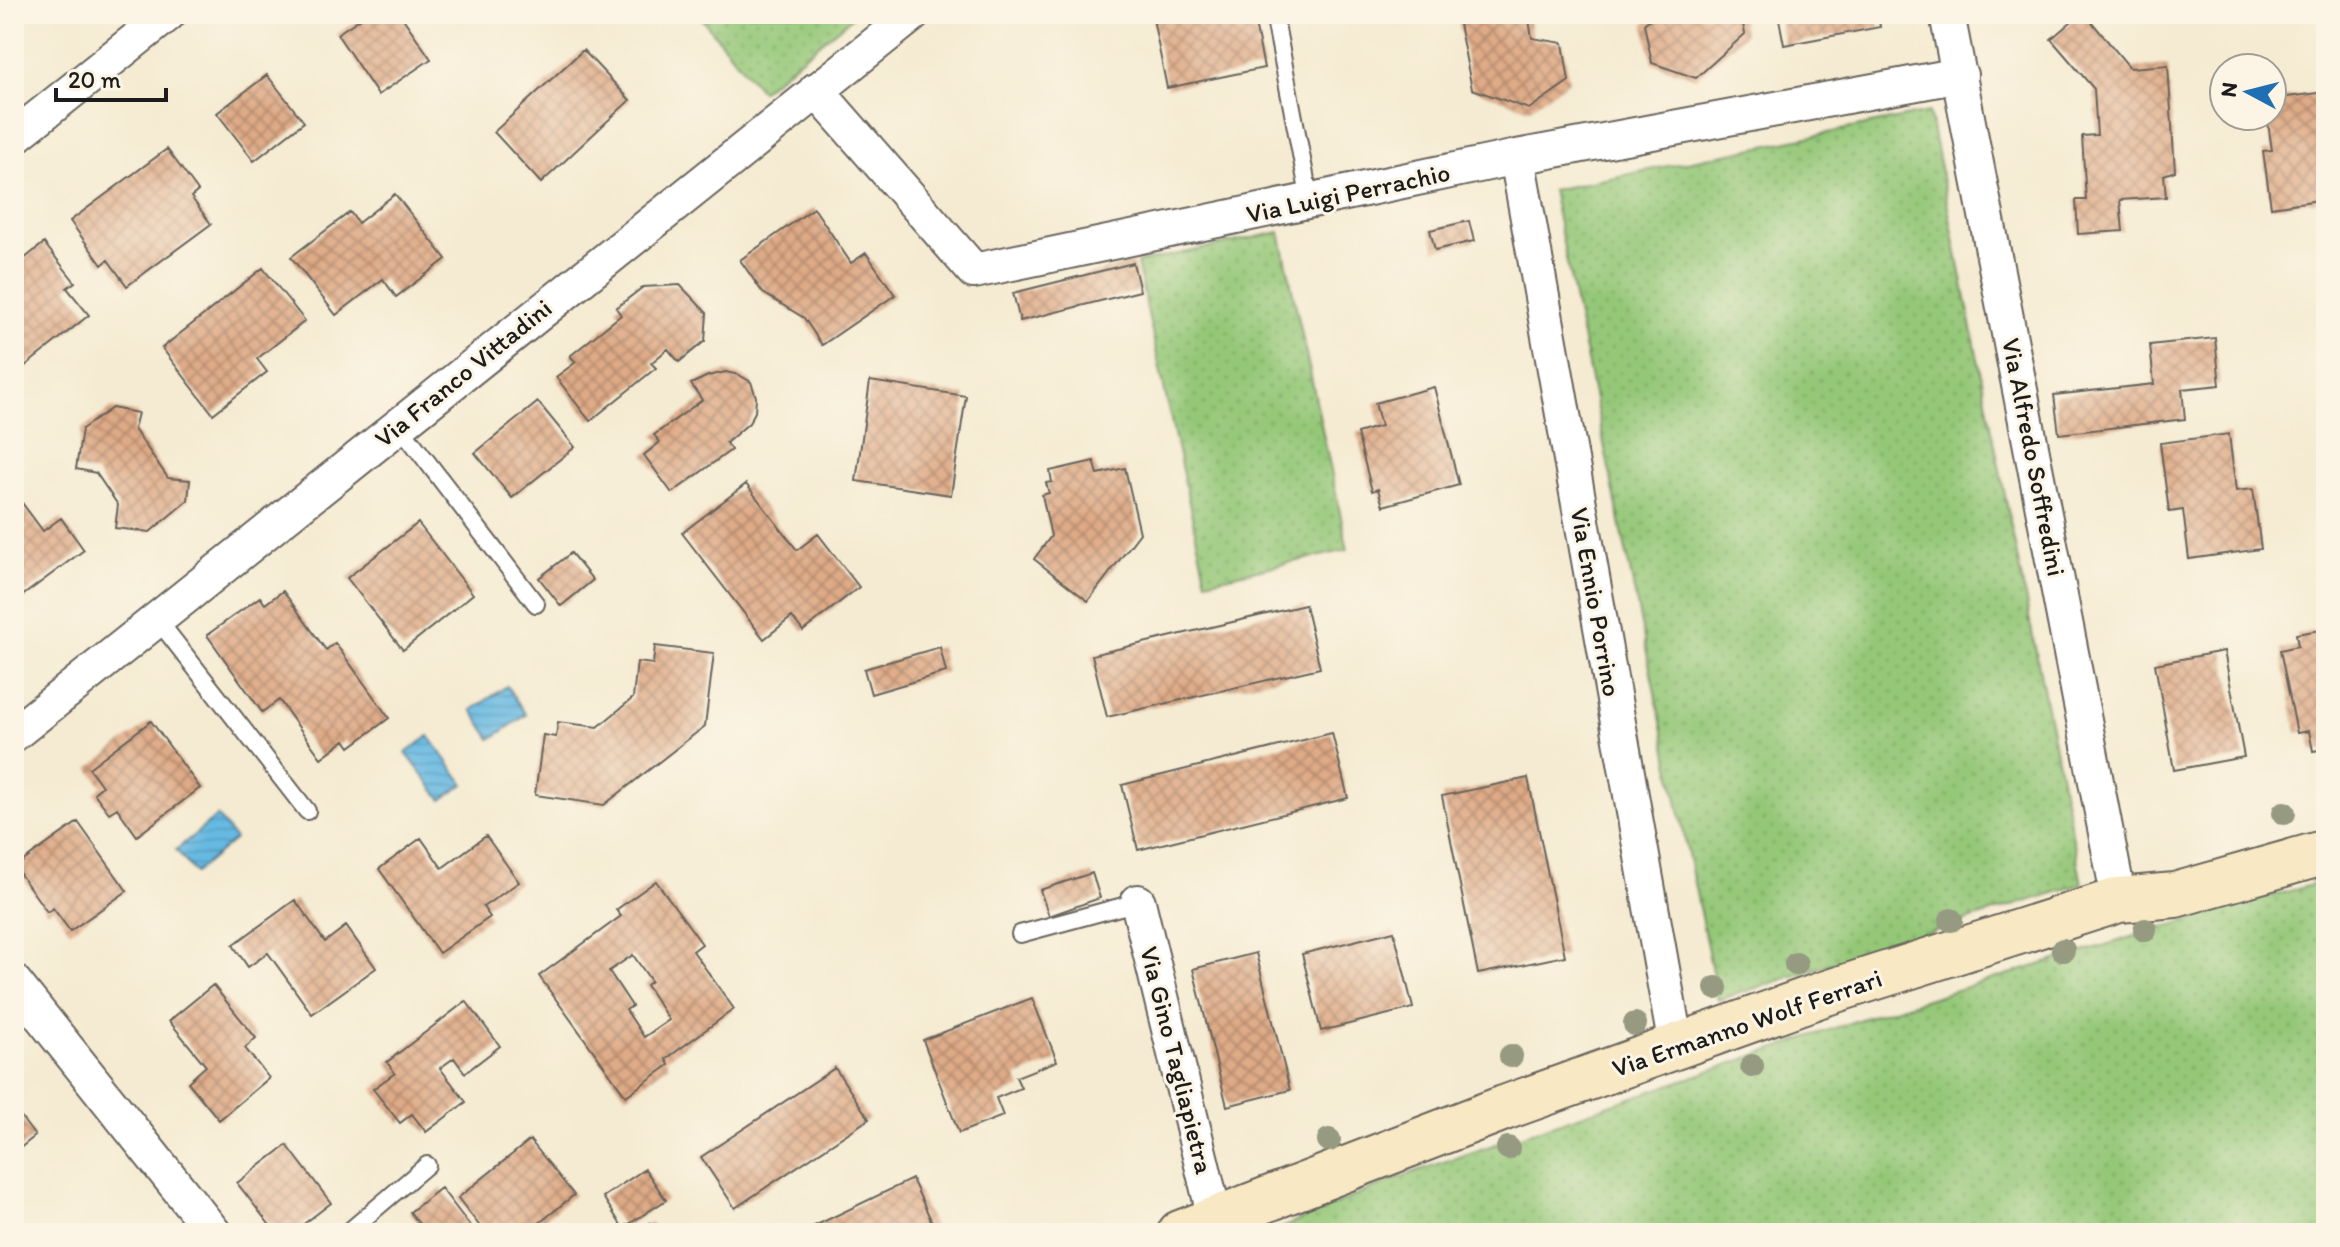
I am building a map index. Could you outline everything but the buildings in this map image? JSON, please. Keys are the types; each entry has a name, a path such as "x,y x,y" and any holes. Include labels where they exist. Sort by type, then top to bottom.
{"street":[{"path":"14,137 168,14"},
{"name":"Via Franco Vittadini","path":"14,734 913,14"},
{"name":"Via Alfredo Soffredini","path":"1947,14 2119,900"},
{"name":"Via Luigi Perrachio","path":"816,90 974,271 1517,157 1960,75"},
{"name":"Via Ennio Porrino","path":"1517,157 1676,1047"},
{"name":"Via Ermanno Wolf Ferrari","path":"1197,1226 1489,1113 1823,994 2119,900 2175,895 2326,852"},
{"name":"Via Gino Tagliapietra","path":"1138,902 1197,1226"},
{"path":"14,982 214,1233"}],"lane":[{"path":"1274,14 1310,201"},
{"path":"399,425 536,604"},
{"path":"157,619 307,811"},
{"path":"1020,934 1138,902"},
{"path":"347,1233 427,1165"}],"green space":[{"path":"698,14 856,14 761,91"},
{"path":"1929,112 2082,884 1718,1000 1552,190"},
{"path":"1280,232 1348,550 1206,581 1137,263"},
{"path":"2326,881 2326,1233 1270,1233 1397,1178 1867,1017"}],"water":[{"path":"507,686 526,715 491,739 472,710"},
{"path":"429,736 464,784 442,800 406,753"},
{"path":"217,816 235,839 195,873 176,850"}]}
